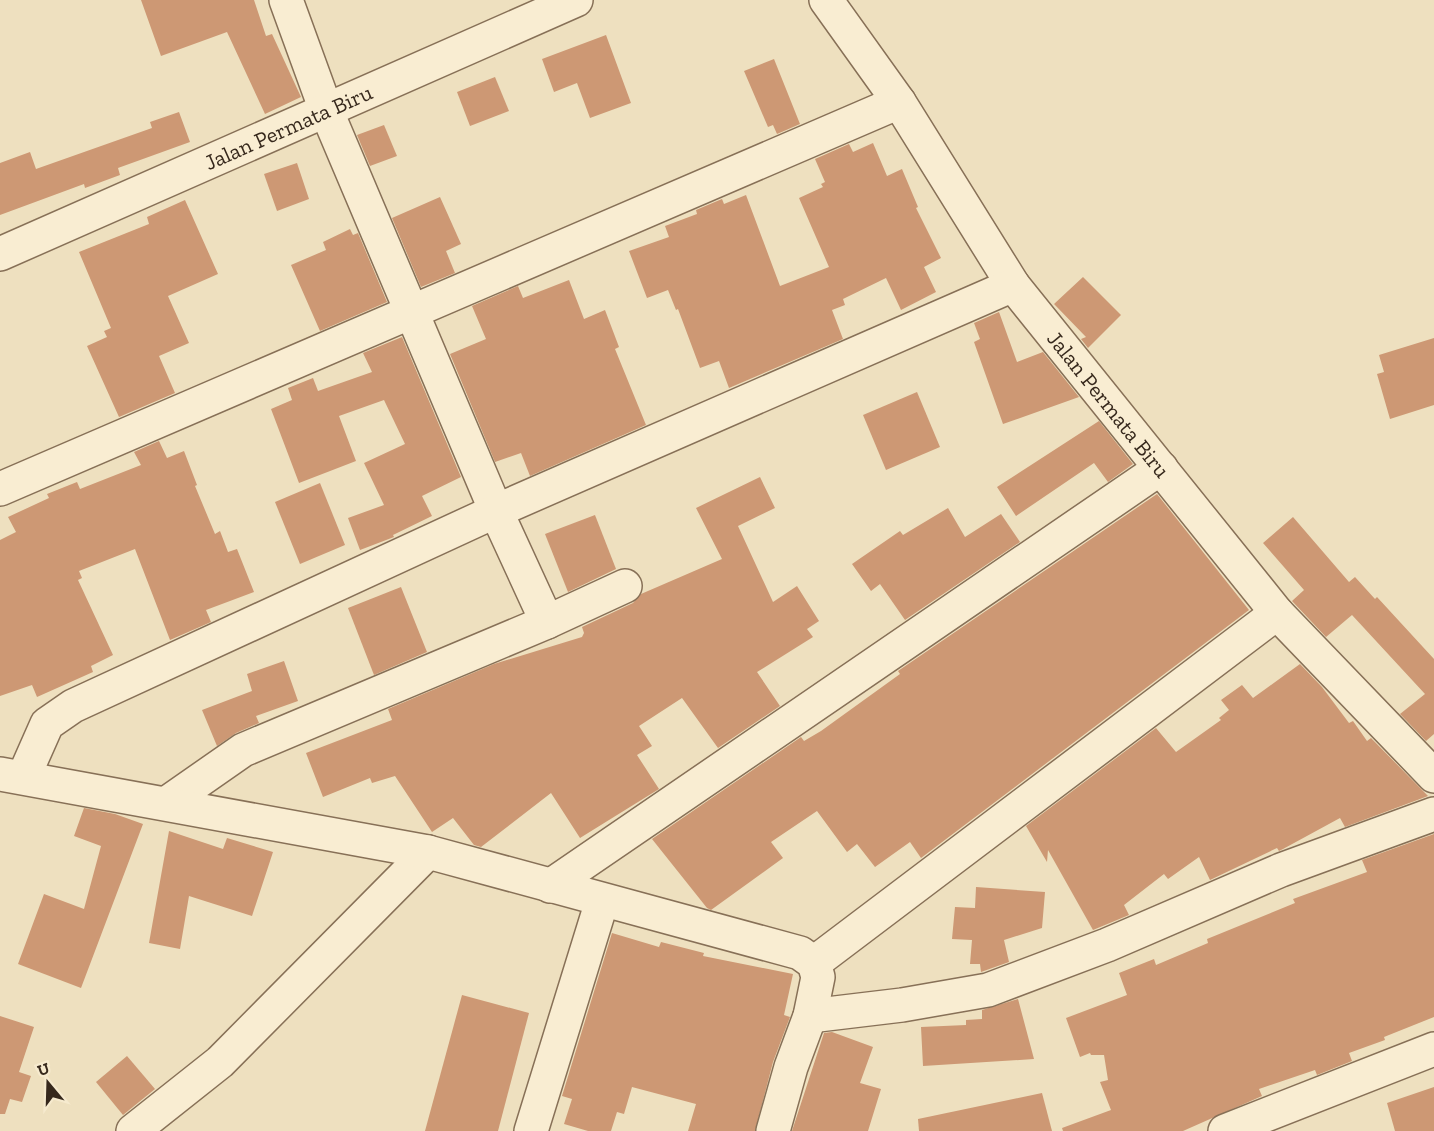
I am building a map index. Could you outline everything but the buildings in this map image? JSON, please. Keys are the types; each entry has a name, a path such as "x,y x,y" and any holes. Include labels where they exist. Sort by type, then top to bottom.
{"street":[{"path":"286,0 326,110 496,511 547,622"},
{"name":"Jalan Permata Biru","path":"0,254 576,0"},
{"name":"Jalan Permata Biru","path":"826,0 899,102 1013,285 1277,613 1434,776"},
{"path":"0,489 411,310 899,102"},
{"path":"773,1131 810,1016 818,977 814,963 789,949 602,901 428,852 7,776 47,724 73,705 496,511 1013,285"},
{"path":"550,886 1161,468"},
{"path":"166,803 243,750 547,622 625,586"},
{"path":"814,963 1277,613"},
{"path":"810,1016 902,1005 988,990 1107,945 1281,870 1434,814"},
{"path":"133,1131 220,1062 428,852"},
{"path":"531,1131 602,901"},
{"path":"1225,1131 1434,1049"}]}
